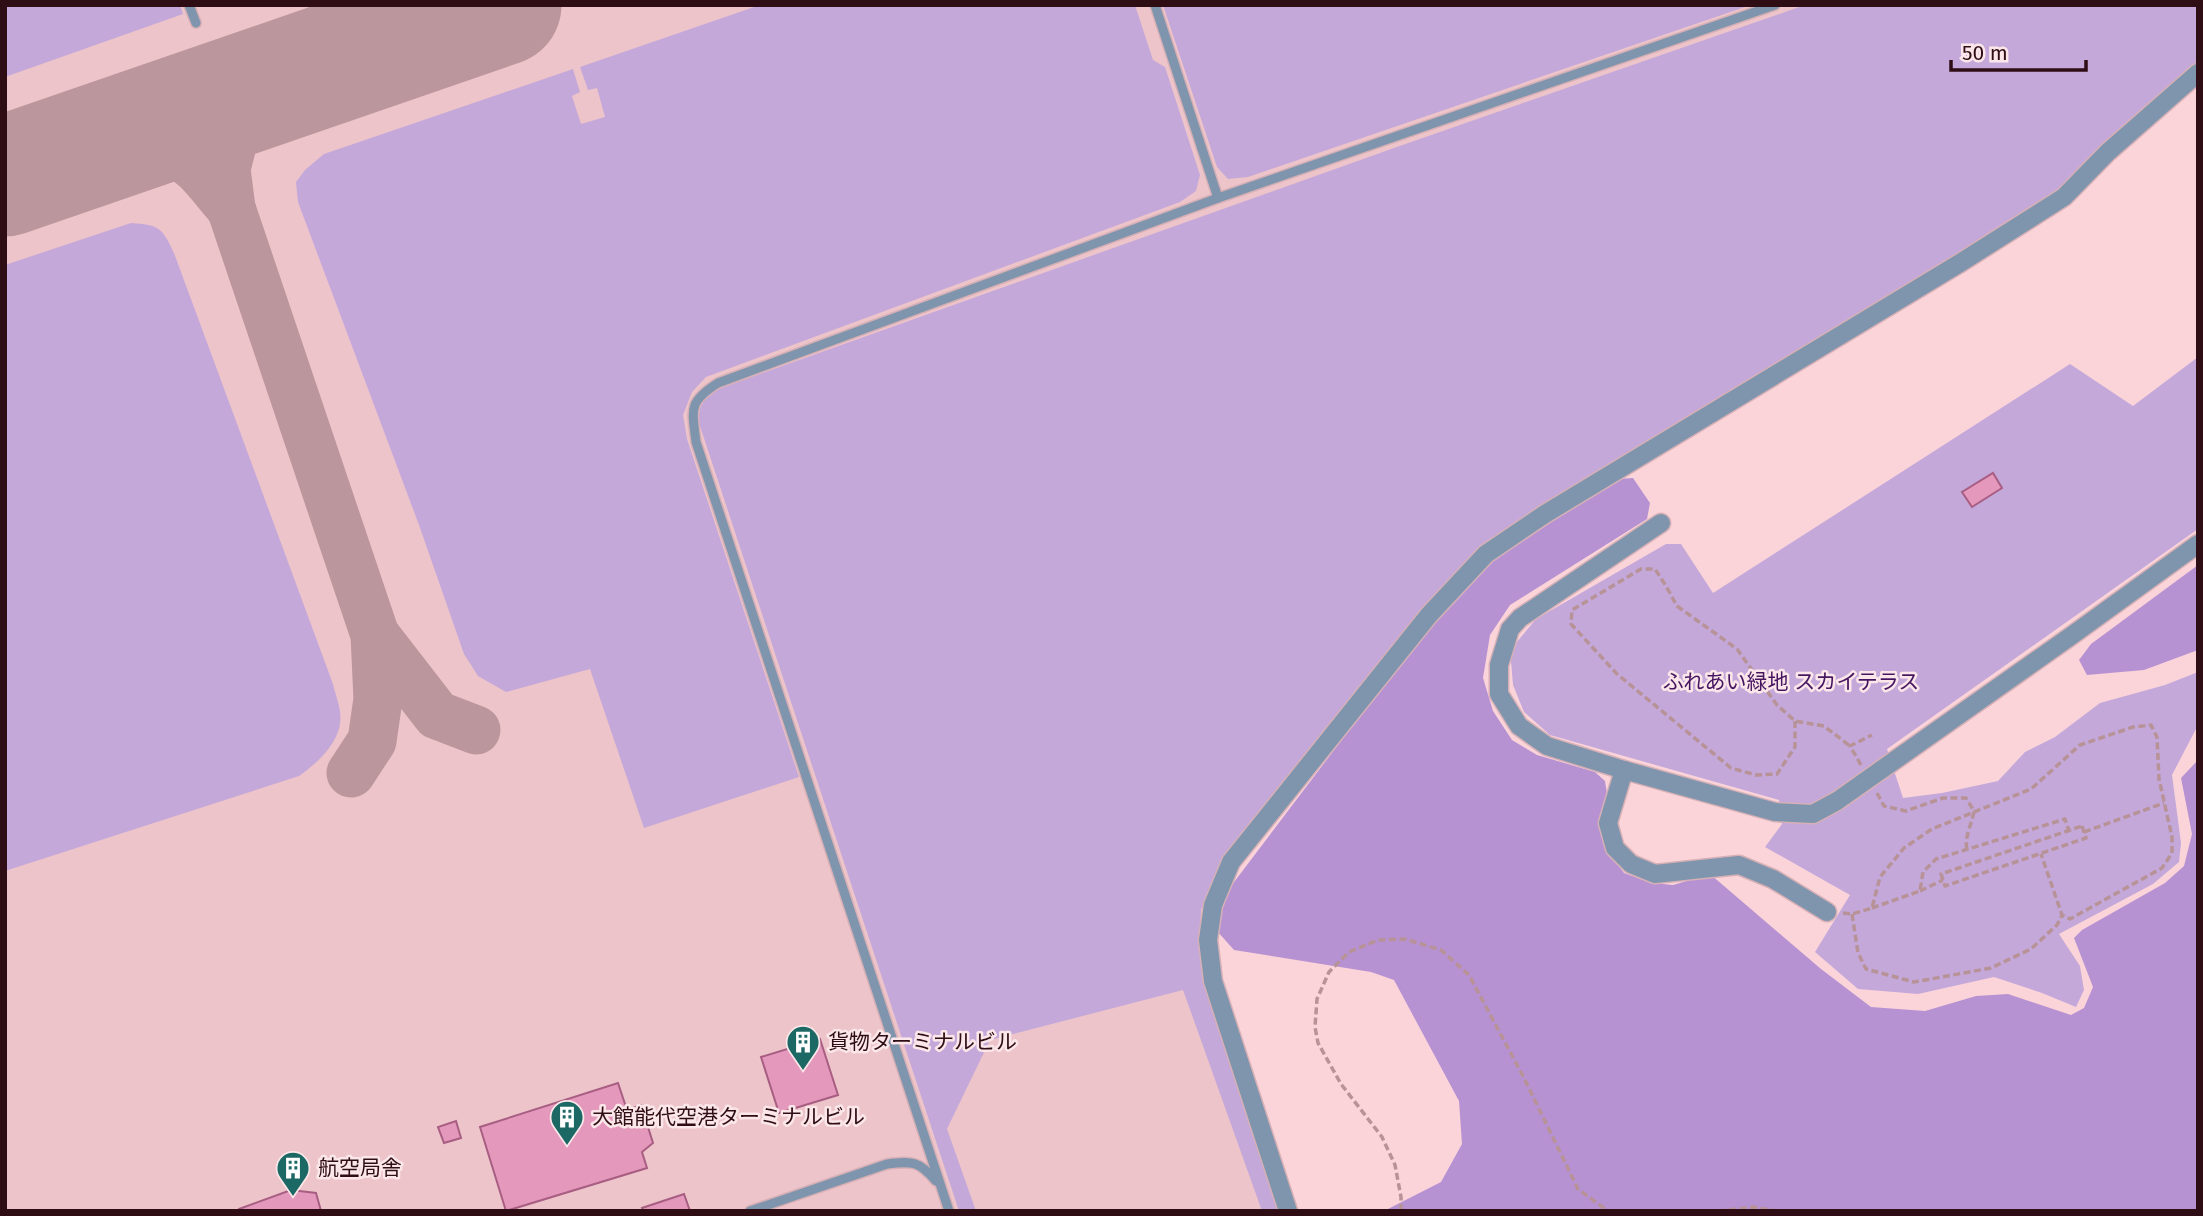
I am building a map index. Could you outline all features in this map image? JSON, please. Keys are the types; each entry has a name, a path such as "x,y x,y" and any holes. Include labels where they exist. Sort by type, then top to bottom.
{"street":[{"path":"1288,1211 1213,981 1208,940 1213,905 1231,862 1350,712 1429,615 1486,554 1545,514 1960,263 2064,197 2108,152 2198,73"},
{"path":"1661,523 1520,618 1510,629 1499,665 1499,694 1519,726 1548,746 1775,812 1813,814 1837,801 2198,544"},
{"path":"1624,770 1608,823 1615,848 1631,864 1655,874 1740,865 1773,879 1827,912"}],"lane":[{"path":"189,5 196,23"},
{"path":"1155,5 1218,198"},
{"path":"949,1211 696,442 692,411 700,394 718,383 1218,198 1775,5"},
{"path":"750,1211 887,1164 907,1161 924,1167 940,1185"}],"path":[{"path":"1795,721 1795,747 1777,774 1756,775 1731,768 1618,674 1571,624 1572,610 1640,569 1655,569 1677,606 1737,649 1777,705 1795,721 1824,726 1850,746 1884,806 1906,811 1943,798 1966,798 1974,811 1965,842 1967,850"},
{"path":"1872,908 1880,877 1903,848 1932,829 2031,789 2080,745 2133,727 2151,725 2157,737 2159,779 2172,838 2172,853 2162,867 2070,919 2063,915 2040,854"},
{"path":"1850,746 1872,735"},
{"path":"2084,832 2164,803"},
{"path":"1920,891 1923,872 1936,859 2064,819 2069,831"},
{"path":"2082,826 2084,832 2086,838 1945,886 1941,874 2082,826"},
{"path":"1827,912 1852,914 1920,891 1943,880"},
{"path":"1852,914 1858,953 1866,969 1914,982 1991,968 2031,949 2057,925 2063,915"},
{"path":"1401,1211 1395,1165 1382,1137 1341,1084 1318,1043 1315,1027 1317,999 1329,972 1349,952 1378,940 1405,939 1441,950 1469,975 1523,1076 1578,1189 1608,1211"},
{"path":"1719,1211 1753,1207 1777,1211"}],"shaded area":[{"path":"5,5 2198,5 1109,720 1217,971 1297,1211 5,1211"},
{"path":"1633,478 1650,503 1647,519 1510,605 1490,635 1483,678 1493,711 1512,740 1537,755 1595,772 1605,781 1607,794 1602,827 1608,851 1624,873 1652,883 1673,885 1710,874 1821,969 1871,1007 1925,1011 1976,996 2008,994 2071,1015 2084,1008 2093,987 2074,938 2082,930 2165,883 2184,866 2192,834 2181,778 2198,760 2198,1211 1384,1211 1441,1182 1462,1144 1459,1101 1394,980 1371,972 1234,950 1217,931 1225,894 1400,663 1490,559 1619,479"},
{"path":"2198,565 2198,650 2144,670 2087,675 2079,660 2091,644"}],"green space":[{"path":"5,5 180,5 183,14 5,77"},
{"path":"760,5 1135,5 1153,60 1165,67 1200,175 1196,191 1180,202 706,377 692,392 683,415 687,439 799,777 644,828 590,669 506,692 478,676 464,654 419,525 298,202 296,182 305,170 324,154 573,69 580,92 572,96 581,124 605,117 597,88 588,90 580,67"},
{"path":"1163,5 1751,5 1248,177 1228,179 1217,167"},
{"path":"1805,5 2198,5 2198,63 2121,130 2065,187 1441,590 1389,650 1232,847 1201,910 1200,943 1280,1211 1262,1211 1183,990 990,1040 947,1129 976,1211 959,1211 698,420 701,403 712,391"},
{"path":"131,223 158,229 174,253 333,684 340,722 328,749 299,776 5,871 5,265"},
{"name":"ふれあい緑地 スカイテラス","path":"2198,357 2198,529 1887,749 1903,798 1998,781 2025,752 2055,737 2100,703 2165,685 2198,672 2198,725 2172,775 2181,843 2179,862 2153,884 2059,934 2080,966 2084,990 2076,1007 1994,977 1918,994 1858,989 1815,952 1850,895 1765,847 1782,824 1779,800 1550,735 1524,712 1513,685 1510,650 1536,619 1666,544 1681,544 1713,593 2070,364 2133,406"}],"building":[{"path":"1993,473 2002,488 1972,507 1962,492"},
{"name":"貨物ターミナルビル","path":"820,1039 838,1095 779,1113 761,1057"},
{"name":"大館能代空港ターミナルビル","path":"618,1083 627,1110 641,1105 653,1143 642,1152 647,1168 506,1211 480,1127"},
{"path":"456,1121 461,1138 444,1143 438,1127"},
{"name":"航空局舎","path":"291,1190 316,1193 321,1211 239,1211 239,1209"},
{"path":"684,1194 690,1211 643,1211 642,1208"}],"taxiway":[{"path":"290,78 249,111 235,133 226,169 231,208 375,635 378,699 372,741 351,773"},
{"path":"99,144 139,145 176,155 198,170 231,208"},
{"path":"375,635 437,715 476,730"}],"runway":[{"path":"5,176 501,5"}],"place":[{"name":"貨物ターミナルビル","path":"803,1072"},
{"name":"大館能代空港ターミナルビル","path":"567,1147"},
{"name":"航空局舎","path":"293,1198"}]}
